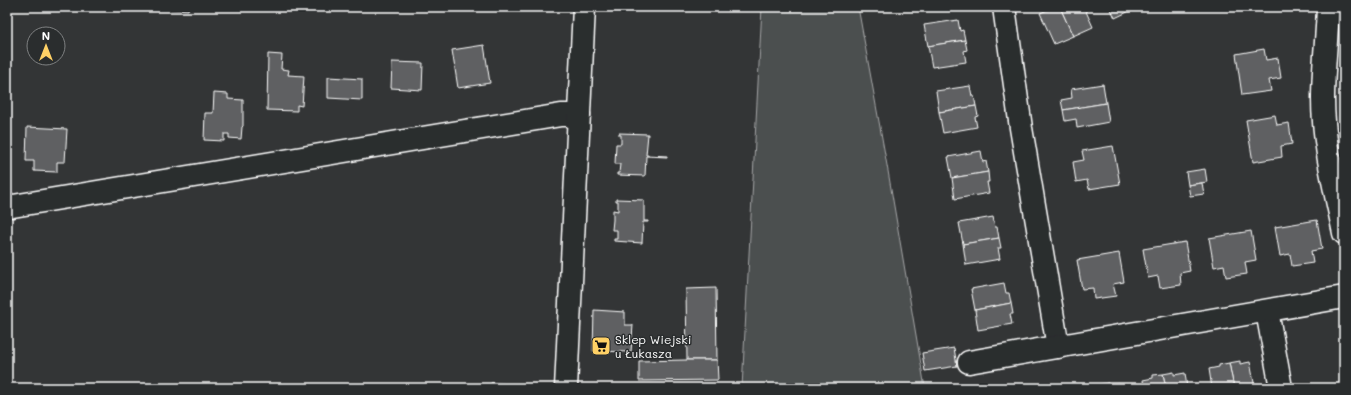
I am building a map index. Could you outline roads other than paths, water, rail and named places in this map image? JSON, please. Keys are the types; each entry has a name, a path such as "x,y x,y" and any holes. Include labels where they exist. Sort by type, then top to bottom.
{"street":[{"path":"566,388 584,7"},
{"path":"1004,7 1021,128 1058,347"},
{"path":"1328,7 1323,99 1325,130 1329,160 1344,233"},
{"path":"13,206 560,115 579,115"},
{"path":"969,362 1344,297"},
{"path":"1267,311 1281,388"}],"place":[{"name":"Sklep Wiejski u Łukasza","path":"601,346"}]}
